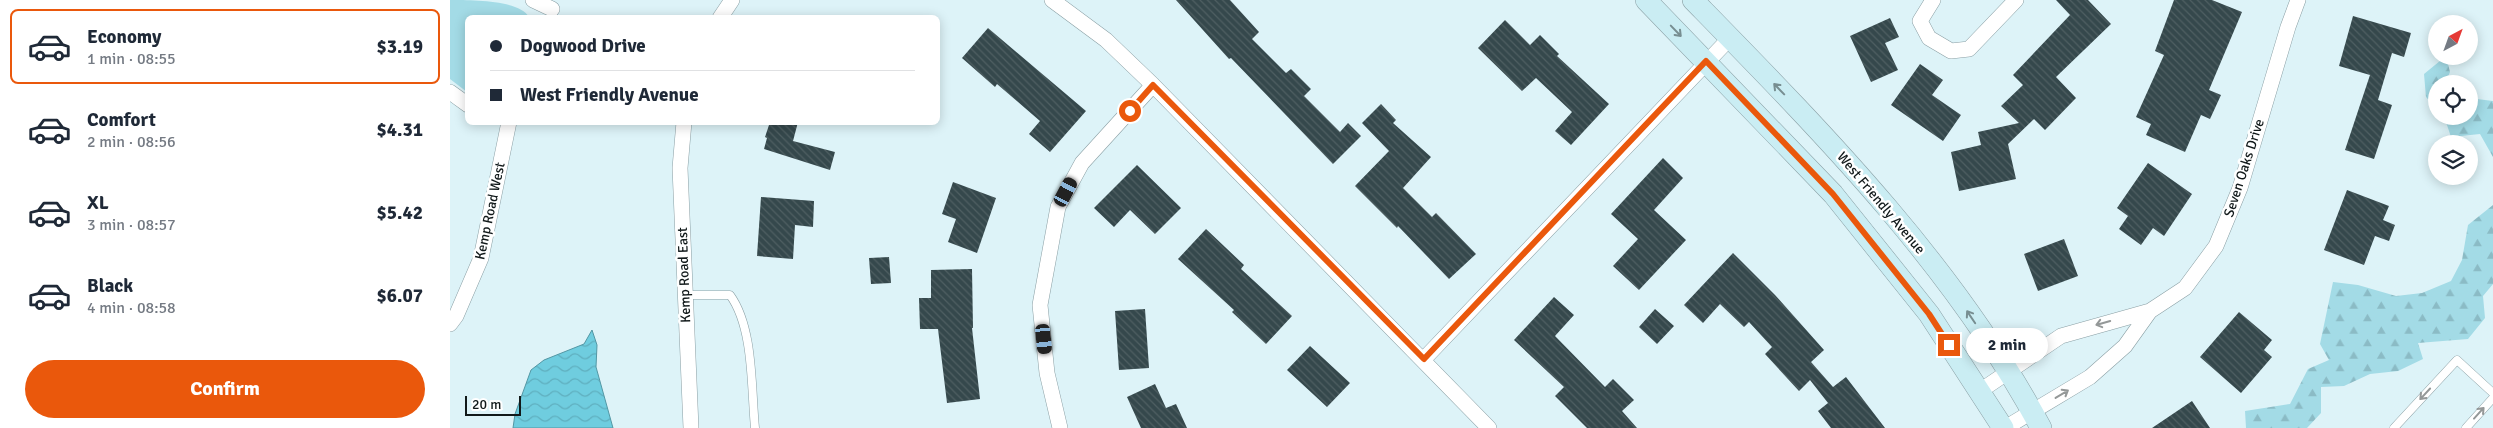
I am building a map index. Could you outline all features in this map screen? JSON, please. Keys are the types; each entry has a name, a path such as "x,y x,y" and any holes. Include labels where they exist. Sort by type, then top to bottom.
{"main road":[{"path":"1646,0 1833,194 1929,314 2004,428"},
{"name":"West Friendly Avenue","path":"1693,0 1858,173 1962,303 2037,420"}],"street":[{"path":"533,0 553,9"},
{"path":"722,15 732,0"},
{"path":"1052,0 1106,40 1153,85 1424,359 1489,428"},
{"path":"1933,0 1920,21 1929,38 1951,51 1969,49 2016,0"},
{"name":"Seven Oaks Drive","path":"1980,390 2061,336 2150,310 2185,288 2216,246 2240,188 2298,0"},
{"path":"1424,359 1706,61 1730,38"},
{"path":"1060,428 1047,373 1040,305 1058,207 1082,162 1153,85"},
{"path":"450,92 465,103"},
{"name":"Kemp Road West","path":"450,324 456,316 481,258 504,125"},
{"name":"Kemp Road East","path":"684,125 680,168 691,428"},
{"name":"Seven Oaks Drive","path":"2004,428 2037,420 2125,346 2150,310"}],"lane":[{"path":"685,295 730,295 737,304 746,331 755,428"},
{"path":"2394,428 2457,360 2493,393"},
{"path":"2466,428 2493,398"}],"green space":[{"path":"450,0 494,2 516,7 524,11 527,15 465,15 465,90 450,79"},
{"path":"2435,65 2448,65 2450,72 2449,75 2428,75 2428,99 2426,97 2424,74"},
{"path":"2478,99 2493,101 2493,157 2480,134 2450,135 2447,125 2478,125"},
{"path":"2493,205 2493,284 2483,296 2485,318 2468,339 2418,343 2423,359 2398,371 2370,374 2344,386 2321,387 2321,413 2307,428 2246,428 2245,411 2290,404 2308,369 2329,360 2320,344 2333,282 2358,285 2396,296 2422,293 2451,281 2462,260 2468,225"}],"water":[{"path":"592,330 597,345 596,367 613,428 513,428 515,414 531,370 544,360 584,344"}],"building":[{"path":"1176,0 1230,0 1259,32 1252,39 1286,73 1291,69 1311,89 1304,96 1340,132 1348,123 1361,136 1333,164 1231,58 1229,59"},
{"path":"2056,0 2088,0 2111,24 2056,77 2076,98 2045,130 2034,119 2008,144 2016,179 1959,191 1951,152 1981,145 1978,132 2019,123 2001,106 2023,85 2013,75 2070,15"},
{"path":"2174,0 2212,0 2242,12 2209,90 2221,95 2210,119 2201,115 2185,152 2146,135 2151,124 2136,117 2164,55 2155,51"},
{"path":"2353,16 2411,33 2404,57 2392,53 2378,100 2392,105 2374,159 2345,150 2370,75 2339,66"},
{"path":"1890,18 1899,37 1885,43 1898,70 1871,82 1850,36"},
{"path":"1505,20 1530,45 1540,35 1559,54 1557,56 1609,104 1571,145 1555,131 1572,112 1536,78 1522,91 1478,48"},
{"path":"988,28 1086,111 1050,152 1029,134 1040,121 997,84 995,87 962,58"},
{"path":"1920,64 1943,80 1932,95 1961,115 1943,141 1891,105"},
{"path":"1381,104 1396,120 1393,123 1431,157 1403,188 1432,217 1436,213 1476,254 1449,279 1398,226 1397,228 1355,186 1389,151 1362,123"},
{"path":"769,125 797,125 793,141 835,152 830,170 764,149 767,138 765,137"},
{"path":"1663,158 1683,178 1654,210 1686,240 1639,290 1613,266 1638,239 1611,214"},
{"path":"2148,163 2192,194 2164,236 2153,228 2141,245 2119,229 2128,216 2117,208"},
{"path":"1137,165 1181,208 1155,234 1130,210 1114,227 1094,208"},
{"path":"953,182 996,198 977,253 948,242 956,219 942,214"},
{"path":"2347,190 2389,206 2383,220 2395,225 2389,241 2375,236 2364,265 2324,250"},
{"path":"761,197 814,201 813,227 795,225 793,259 757,256"},
{"path":"1206,229 1244,265 1241,269 1292,316 1266,344 1232,312 1234,310 1178,259"},
{"path":"2064,239 2078,276 2038,291 2024,254"},
{"path":"1733,253 1775,295 1824,350 1811,362 1833,387 1846,377 1885,428 1831,428 1818,411 1828,403 1810,380 1799,391 1765,354 1772,347 1749,322 1744,327 1720,304 1703,323 1684,305"},
{"path":"889,257 891,283 871,284 869,258"},
{"path":"972,269 972,328 980,399 947,403 938,329 920,329 919,298 931,298 931,270"},
{"path":"1554,297 1574,315 1555,336 1605,387 1613,379 1634,400 1622,411 1637,428 1587,428 1555,396 1564,387 1514,340"},
{"path":"1145,309 1149,368 1119,370 1115,311"},
{"path":"1655,309 1674,326 1657,344 1639,327"},
{"path":"2239,312 2272,340 2264,350 2272,357 2241,393 2200,357"},
{"path":"1310,346 1350,383 1327,407 1287,370"},
{"path":"1155,384 1166,408 1176,404 1187,428 1141,428 1127,397"},
{"path":"2192,401 2210,428 2152,428"}],"route":[{"path":"1130,111 1153,85 1424,359 1706,61 1833,194 1929,314 1949,345"}]}
